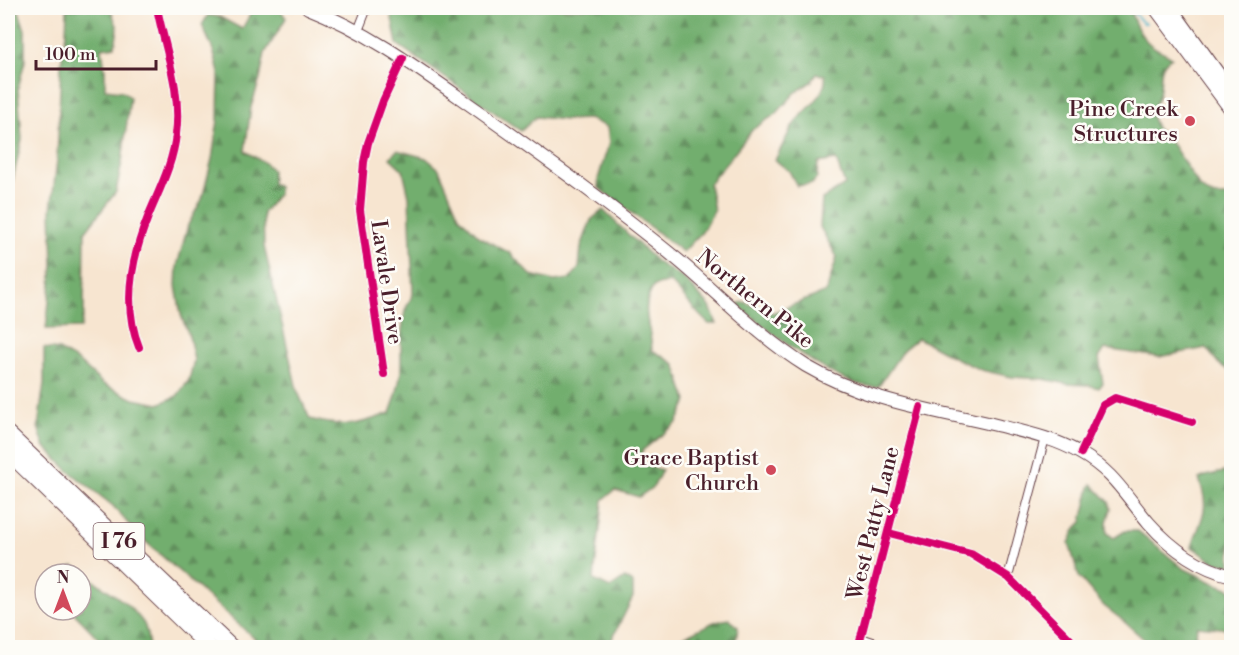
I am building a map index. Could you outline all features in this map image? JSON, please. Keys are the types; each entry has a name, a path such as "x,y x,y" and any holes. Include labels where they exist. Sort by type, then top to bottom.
{"highway":[{"path":"1156,8 1232,110"},
{"path":"1170,8 1232,94"},
{"name":"I 76","path":"8,434 232,648"},
{"name":"I 76","path":"8,452 210,648"}],"main road":[{"name":"Northern Pike","path":"308,8 358,31 403,58 626,218 788,354 852,388 1045,438 1081,453 1108,472 1147,520 1172,546 1201,565 1232,576"}],"street":[{"path":"139,347 131,322 130,302 134,268 142,234 174,150 177,119 175,85 157,8"},
{"path":"358,31 366,8"},
{"name":"Lavale Drive","path":"384,374 360,210 368,143 383,101 403,58"},
{"path":"1081,453 1103,405 1115,398 1192,422"},
{"name":"West Patty Lane","path":"860,643 920,406"},
{"path":"1008,577 1045,438"},
{"path":"889,533 971,554 1008,577 1079,648"},
{"path":"860,643 891,648"}],"green space":[{"path":"8,8 18,8 25,30 25,61 18,88 22,139 8,201"},
{"path":"67,8 110,8 118,28 115,46 102,48 105,89 122,91 130,97 116,192 85,232 84,314 81,328 46,329 53,265 51,210 57,160 61,64"},
{"path":"257,8 279,8 286,18 265,53 251,107 245,151 272,170 272,183 278,187 278,194 263,213 264,246 297,390 310,419 332,424 368,421 390,413 396,396 401,373 401,337 405,310 413,294 409,196 403,170 390,158 397,150 426,158 439,169 459,216 480,237 510,253 531,275 554,281 570,279 579,268 581,247 591,220 603,210 658,263 684,279 710,307 717,324 709,324 703,319 670,282 654,286 647,303 652,350 675,364 687,401 677,423 643,450 637,463 662,470 654,486 639,497 615,490 603,500 594,580 610,588 625,578 633,583 633,597 608,647 264,647 136,533 113,506 69,471 44,446 38,427 44,383 44,348 59,350 78,361 103,384 134,399 159,404 177,396 189,380 194,360 189,336 181,315 176,286 177,266 188,225 202,199 212,159 218,120 219,73 213,50 202,25 208,15 220,17 242,29 251,13"},
{"path":"390,8 1129,8 1143,37 1153,47 1172,57 1163,65 1160,91 1151,115 1156,128 1173,145 1199,186 1215,196 1231,196 1231,372 1219,364 1206,348 1159,357 1105,349 1099,358 1103,383 1099,388 1043,379 1012,377 981,370 918,338 903,350 879,386 864,385 845,379 825,369 784,342 737,304 744,302 772,313 826,292 837,257 820,227 822,199 845,185 836,160 818,163 817,178 812,184 797,186 789,171 775,160 797,120 819,97 825,83 825,75 817,74 776,114 753,129 709,184 714,210 702,232 683,252 599,188 598,179 609,143 607,127 589,119 566,120 536,117 521,131 397,44"},
{"path":"1231,470 1231,565 1213,561 1192,547 1204,507 1203,490 1199,479"},
{"path":"1092,484 1109,502 1111,509 1107,522 1107,533 1114,538 1125,531 1138,531 1183,568 1231,589 1231,629 1197,626 1196,637 1231,645 1231,647 1153,647 1104,606 1079,577 1069,543 1076,528 1082,522"},
{"path":"93,580 120,599 137,615 145,626 149,647 105,647 83,622 93,622"},
{"path":"729,619 738,627 735,647 662,647 714,622"}],"waterway":[{"path":"1130,8 1143,23 1146,23"}],"cycle path":[{"path":"139,347 131,315 131,281 142,232 172,156 177,118 175,86 157,8"},
{"path":"384,374 360,210 368,143 383,101 403,58"},
{"path":"1081,453 1103,405 1115,398 1192,422"},
{"path":"858,648 920,407"},
{"path":"889,533 971,554 1008,577 1079,648"}],"place":[{"name":"Pine Creek Structures","path":"1190,121"},
{"name":"Grace Baptist Church","path":"771,470"}]}
